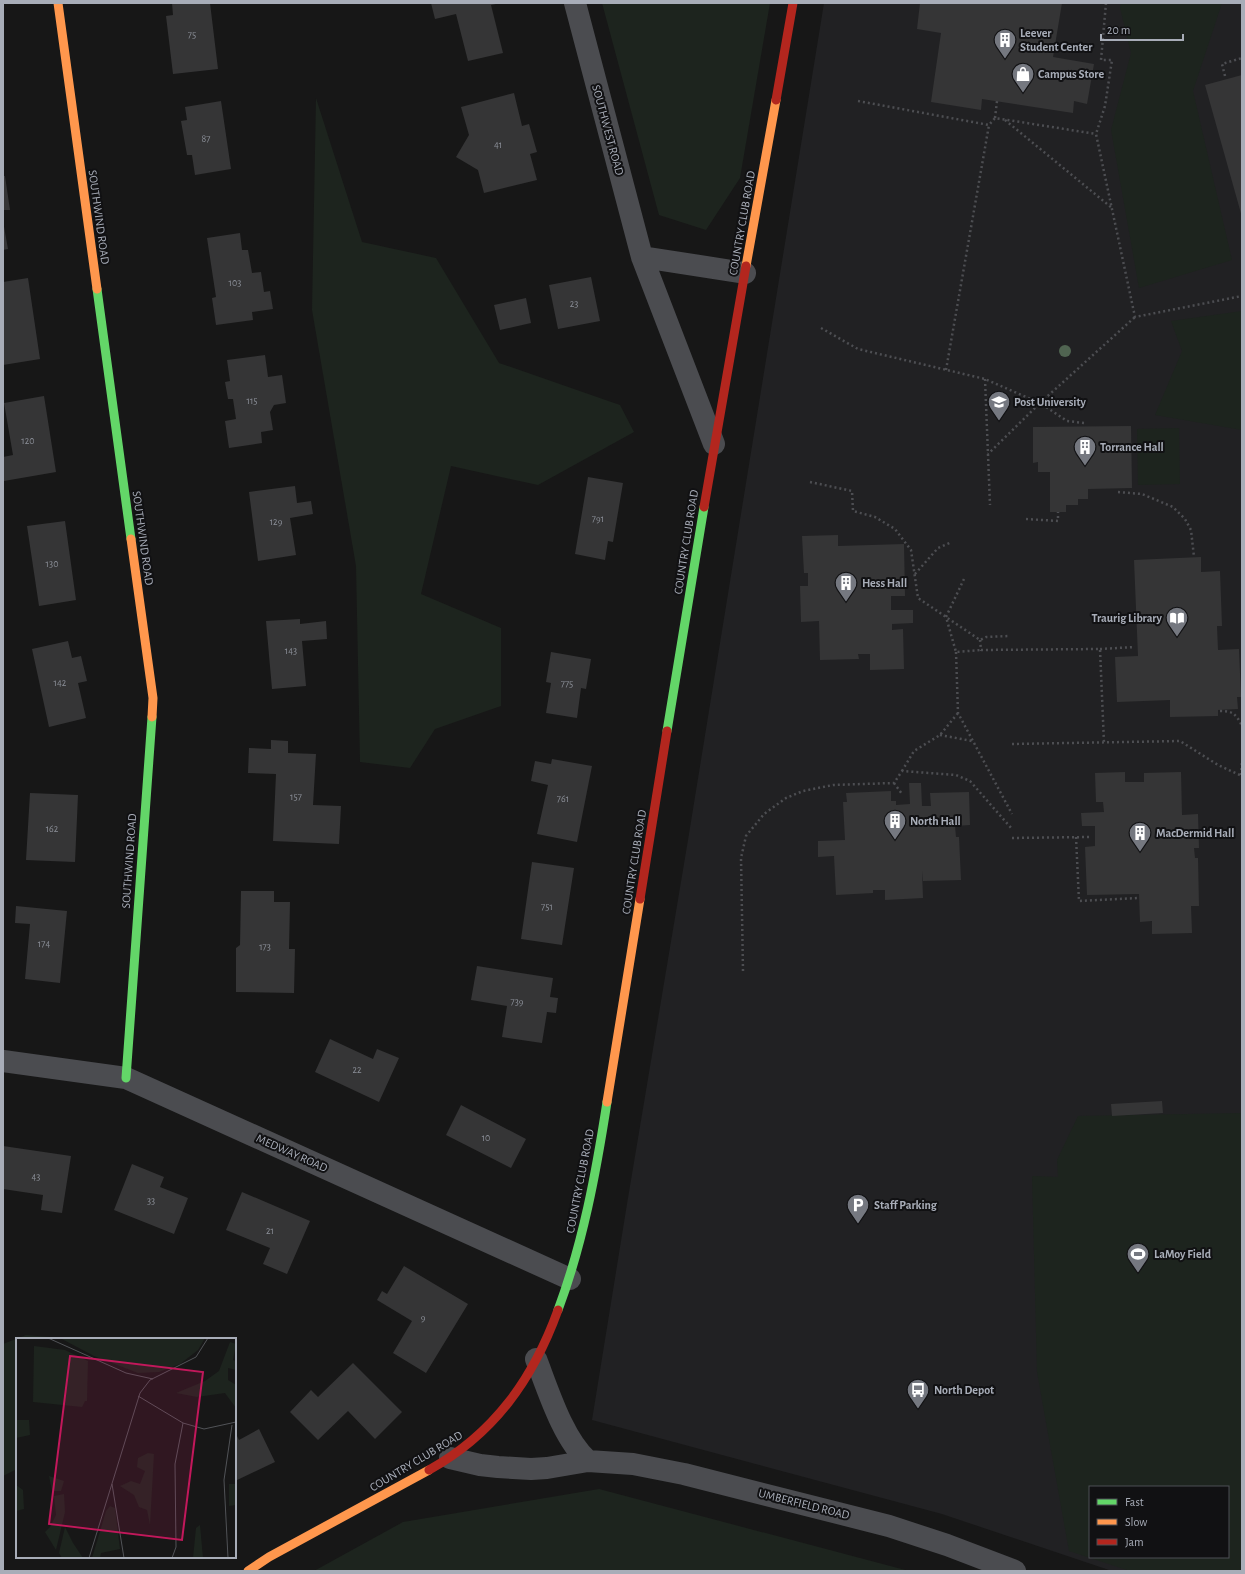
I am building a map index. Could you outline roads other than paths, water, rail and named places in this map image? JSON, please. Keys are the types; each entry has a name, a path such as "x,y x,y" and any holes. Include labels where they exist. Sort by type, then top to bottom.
{"street":[{"name":"SOUTHWIND ROAD","path":"58,3 153,698 126,1078"},
{"name":"SOUTHWEST ROAD","path":"575,3 642,257 714,444"},
{"name":"COUNTRY CLUB ROAD","path":"248,1571 269,1557 450,1458 474,1440 501,1412 512,1398 536,1359 559,1311 570,1279 597,1164 714,444 793,3"},
{"path":"642,257 745,273"},
{"name":"MEDWAY ROAD","path":"3,1061 126,1078 570,1279"},
{"path":"536,1359 562,1423 576,1449 588,1461"},
{"name":"UMBERFIELD ROAD","path":"450,1458 480,1465 531,1469 547,1468 588,1461 633,1464 684,1474 889,1526 947,1545 1015,1571"}],"place":[{"name":"Leever Student Center","path":"1005,60"},
{"name":"Campus Store","path":"1023,94"},
{"name":"Post University","path":"999,422"},
{"name":"Torrance Hall","path":"1085,466"},
{"name":"Hess Hall","path":"846,602"},
{"name":"Traurig Library","path":"1177,638"},
{"name":"North Hall","path":"895,840"},
{"name":"MacDermid Hall","path":"1140,852"},
{"name":"Staff Parking","path":"858,1224"},
{"name":"LaMoy Field","path":"1138,1274"},
{"name":"North Depot","path":"918,1410"}]}
